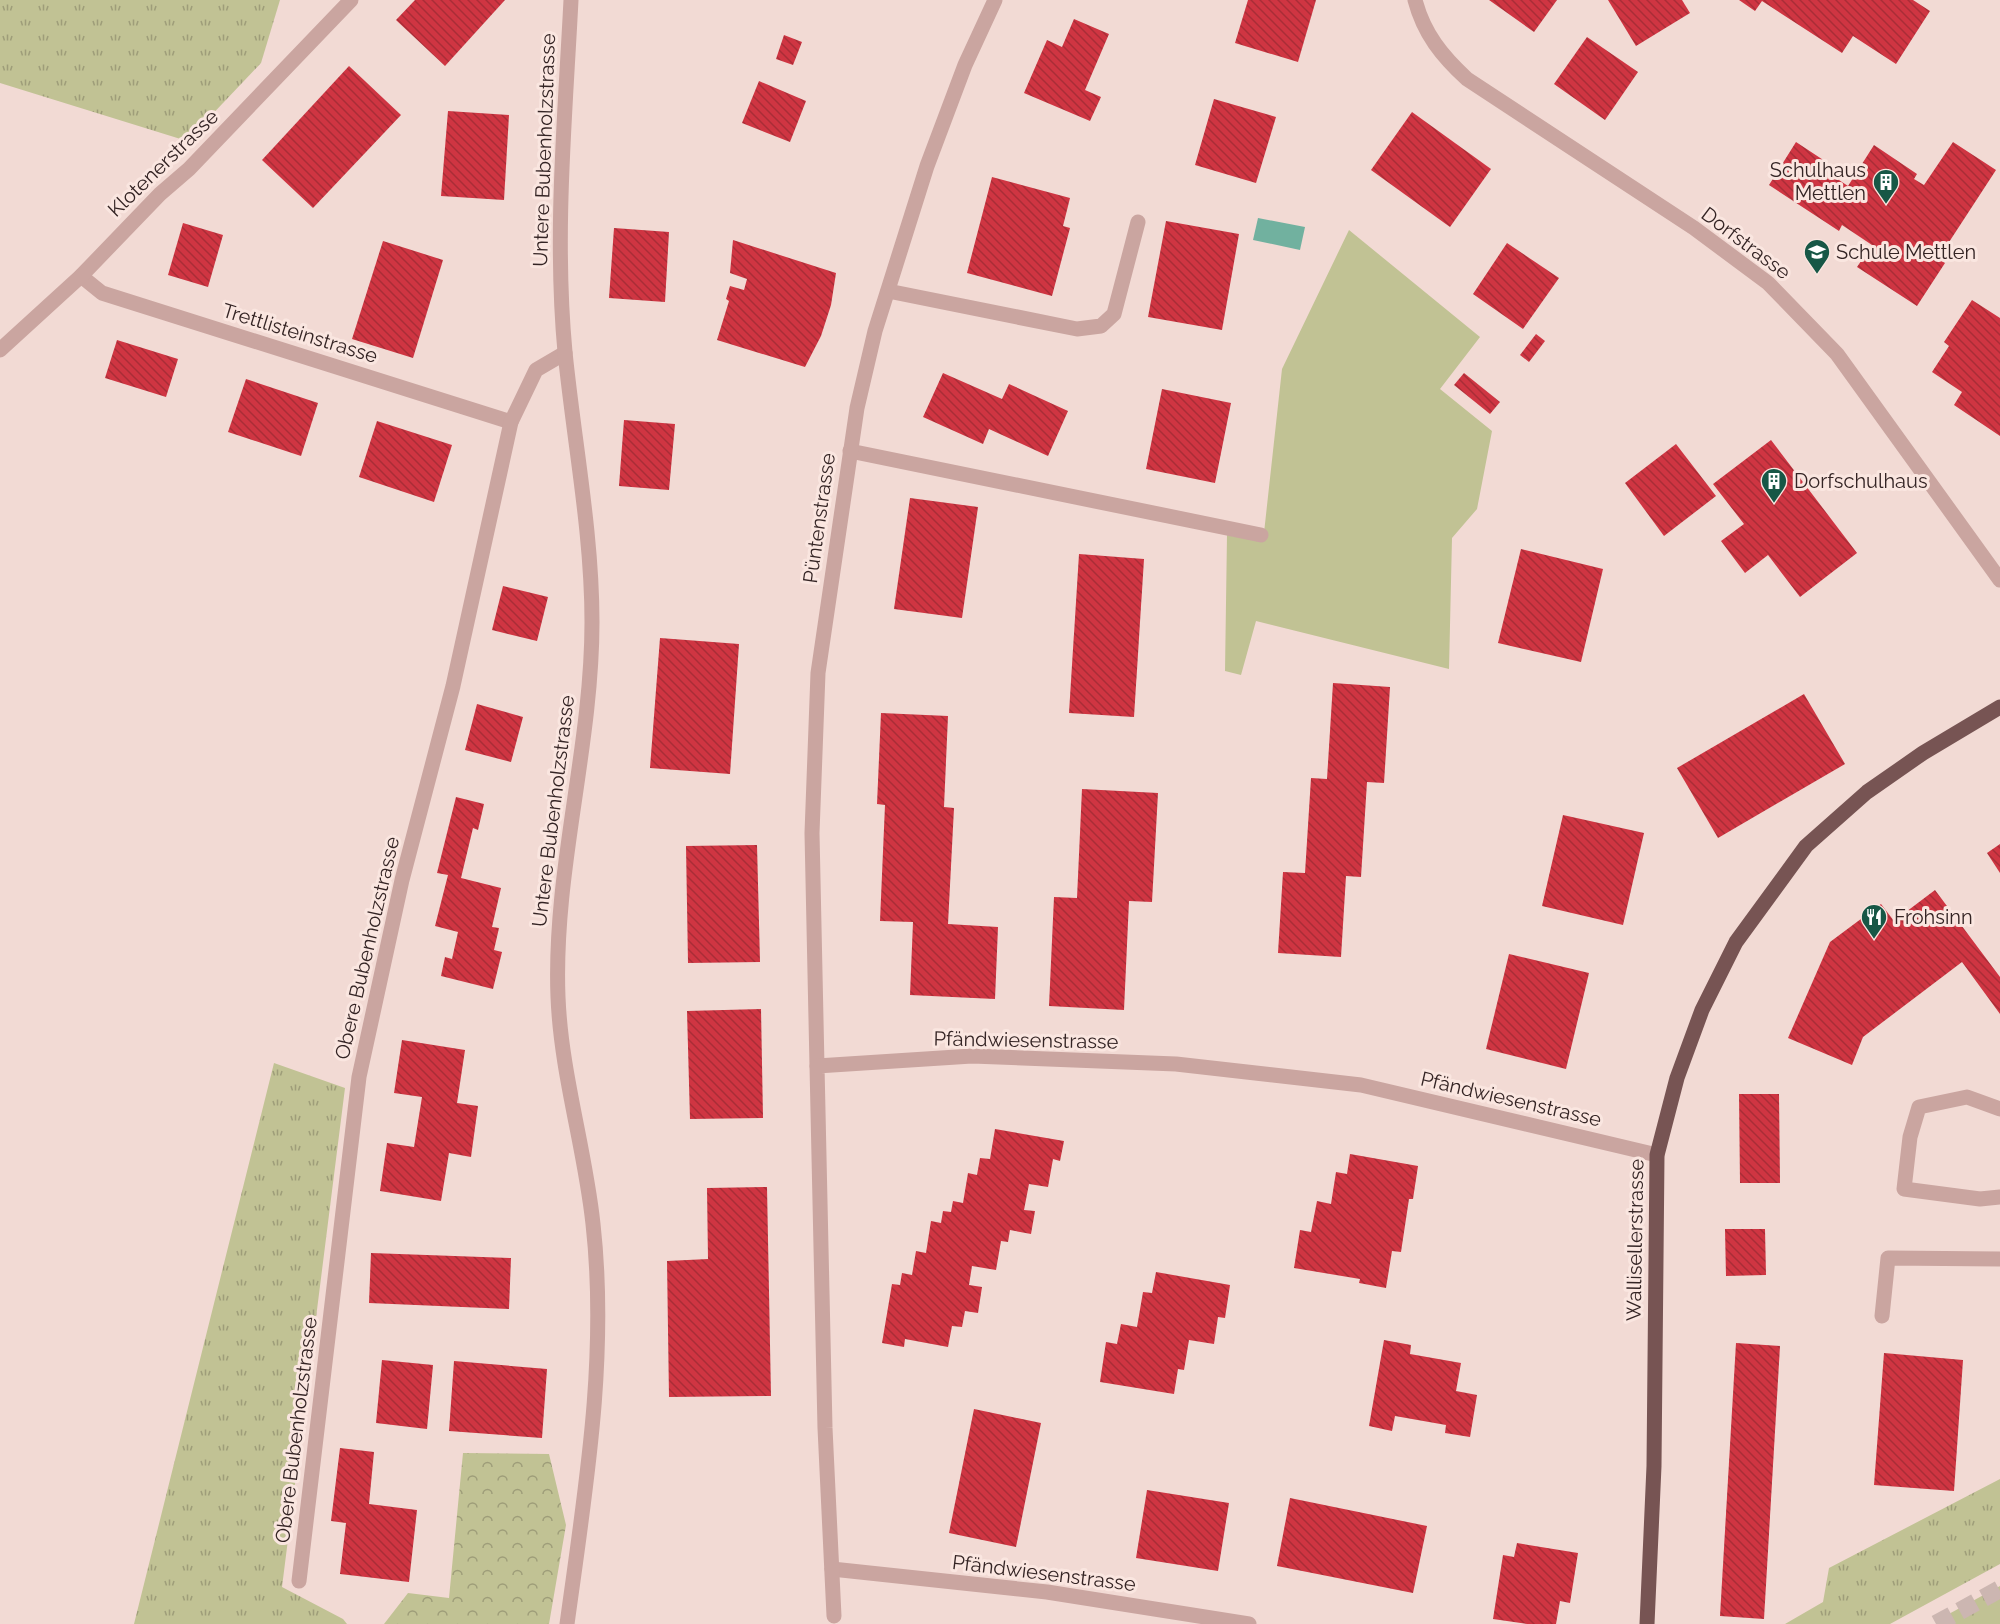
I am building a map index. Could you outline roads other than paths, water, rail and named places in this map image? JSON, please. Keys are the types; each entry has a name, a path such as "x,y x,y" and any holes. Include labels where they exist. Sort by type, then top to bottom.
{"main road":[{"name":"Wallisellerstrasse","path":"1647,1624 1654,1466 1657,1155 1677,1078 1702,1010 1736,942 1806,846 1868,792 1923,753 2000,707"}],"street":[{"name":"Klotenerstrasse","path":"0,350 81,276 160,194 189,169 351,0"},
{"name":"Untere Bubenholzstrasse","path":"567,1624 592,1437 598,1303 593,1222 566,1076 558,997 561,903 589,697 592,620 576,435 565,353 558,241 571,0"},
{"name":"Püntenstrasse","path":"818,1066 812,833 818,673 857,408 888,291 931,156 965,65 995,0"},
{"name":"Dorfstrasse","path":"1415,0 1420,20 1440,54 1467,79 1694,228 1768,283 1803,317 1837,354 2000,580"},
{"path":"888,291 1077,329 1101,326 1114,314 1138,222"},
{"name":"Trettlisteinstrasse","path":"81,276 102,293 511,422"},
{"name":"Obere Bubenholzstrasse","path":"299,1581 359,1077 402,880 453,686 511,422 536,370 565,353"},
{"path":"850,451 1261,535"},
{"name":"Pfändwiesenstrasse","path":"818,1066 972,1056 1176,1064 1361,1085 1657,1155"},
{"path":"818,1066 825,1428 834,1616"},
{"path":"2000,1109 1967,1097 1919,1107 1910,1137 1904,1189 1980,1199 2000,1197"},
{"path":"1882,1316 1888,1258 2000,1259"},
{"name":"Pfändwiesenstrasse","path":"832,1569 1047,1592 1248,1624"}],"water":[{"path":"1258,218 1305,227 1300,250 1253,240"}],"tunnel":[{"path":"1936,1624 2000,1589"}],"place":[{"name":"Schulhaus Mettlen","path":"1886,205"},
{"name":"Schule Mettlen","path":"1817,275"},
{"name":"Dorfschulhaus","path":"1774,504"},
{"name":"Frohsinn","path":"1874,940"}]}
